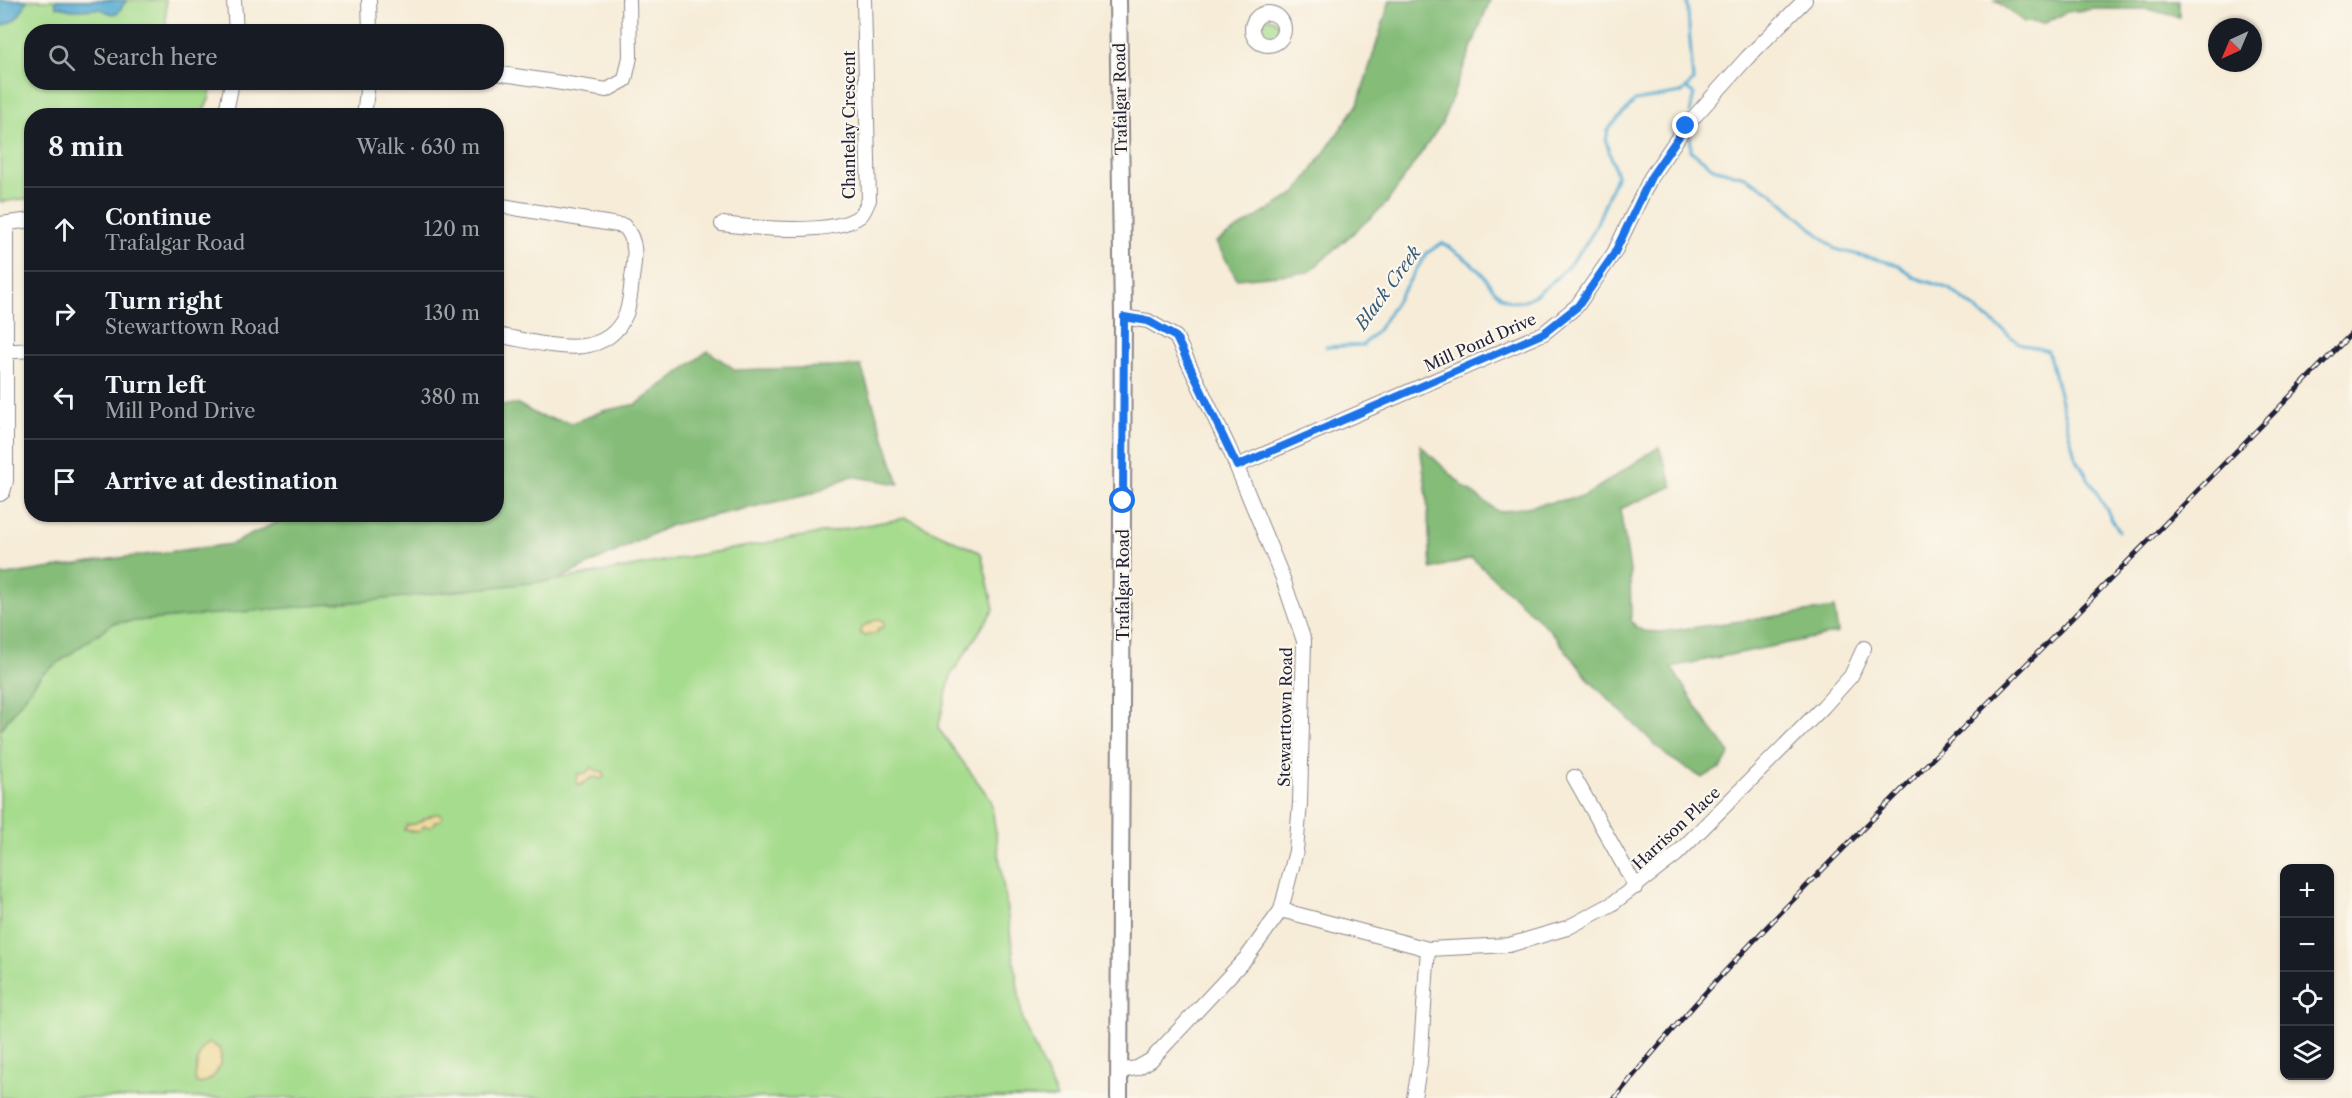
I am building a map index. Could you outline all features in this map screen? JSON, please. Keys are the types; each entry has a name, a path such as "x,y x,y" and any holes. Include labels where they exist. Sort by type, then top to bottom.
{"main road":[{"name":"Trafalgar Road","path":"1118,0 1124,317 1119,1098"}],"street":[{"path":"234,0 236,24"},
{"path":"369,0 370,24"},
{"path":"504,74 607,90 625,80 630,57 629,0"},
{"name":"Chantelay Crescent","path":"722,224 767,229 825,227 845,224 862,215 869,200 864,0"},
{"name":"Mill Pond Drive","path":"1237,466 1544,333 1578,306 1614,254 1651,177 1686,126 1805,0"},
{"path":"227,108 230,90"},
{"path":"365,108 367,90"},
{"path":"504,206 624,226 634,240 635,258 626,314 618,327 600,342 574,347 504,336"},
{"path":"0,494 3,492 6,481 3,224 24,221"},
{"name":"Stewarttown Road","path":"1119,1071 1137,1068 1151,1060 1247,957 1281,910 1296,851 1304,640 1282,576 1237,466 1176,337 1148,321 1124,317"},
{"path":"3,352 24,351"},
{"name":"Harrison Place","path":"1281,910 1428,949 1509,945 1567,928 1612,904 1676,855 1823,707 1851,676 1864,648"},
{"path":"1574,777 1636,887"},
{"path":"1414,1098 1420,1063 1428,949"}],"green space":[{"path":"0,0 166,0 166,24 24,24 24,90 210,90 205,108 24,108 24,199 0,202"},
{"path":"1390,0 1490,0 1442,123 1386,204 1309,272 1237,279 1216,242 1296,193 1358,104"},
{"path":"1995,0 2179,0 2179,17 2147,9 2094,9 2067,12 2045,23 2024,22"},
{"path":"1268,18 1276,21 1279,29 1276,37 1268,40 1260,37 1257,29 1260,21"},
{"path":"708,351 736,370 861,366 899,484 851,476 811,494 671,525 557,580 367,601 113,623 41,675 0,730 0,576 232,544 277,522 504,522 504,405 518,404 539,416 572,423 603,411 637,404"},
{"path":"1420,445 1463,486 1499,512 1585,496 1659,447 1673,486 1620,509 1630,570 1631,620 1636,627 1643,631 1661,632 1834,608 1838,633 1671,667 1709,726 1730,753 1722,767 1702,778 1667,756 1591,682 1550,630 1472,558 1431,569 1427,496"},
{"path":"906,518 981,553 994,609 951,675 938,728 991,800 1023,1022 1057,1098 0,1098 0,730 41,675 113,623 557,580"}],"sand":[{"path":"877,619 882,620 884,625 878,628 877,633 865,636 860,633 862,627"},
{"path":"592,767 604,772 604,777 602,779 593,777 579,786 576,781 578,774 586,773"},
{"path":"434,814 440,814 442,818 435,821 431,827 424,826 419,832 404,830 407,825 415,824"},
{"path":"209,1043 219,1048 220,1065 211,1079 200,1084 195,1078 197,1063 202,1048"}],"water":[{"path":"0,0 27,0 17,17 0,26"},
{"path":"57,0 126,1 117,14 114,14 100,9 74,10 57,7 55,3"}],"waterway":[{"name":"Black Creek","path":"1326,347 1363,345 1378,330 1427,253 1442,243 1473,265 1496,292 1507,300 1517,302 1528,299 1551,283 1587,242 1617,175 1606,141 1608,129 1635,101 1681,93 1693,81 1687,0"},
{"path":"1687,88 1694,94 1690,113"},
{"path":"1690,129 1691,151 1713,168 1745,177 1771,192 1835,249 1899,265 1913,277 1950,289 2019,343 2048,351 2075,456 2119,531"}],"railway":[{"path":"1615,1098 1654,1051 1778,915 2352,333"}],"route":[{"path":"1123,501 1124,317 1148,321 1176,337 1237,466 1544,333 1578,306 1614,254 1651,177 1686,126"}]}
